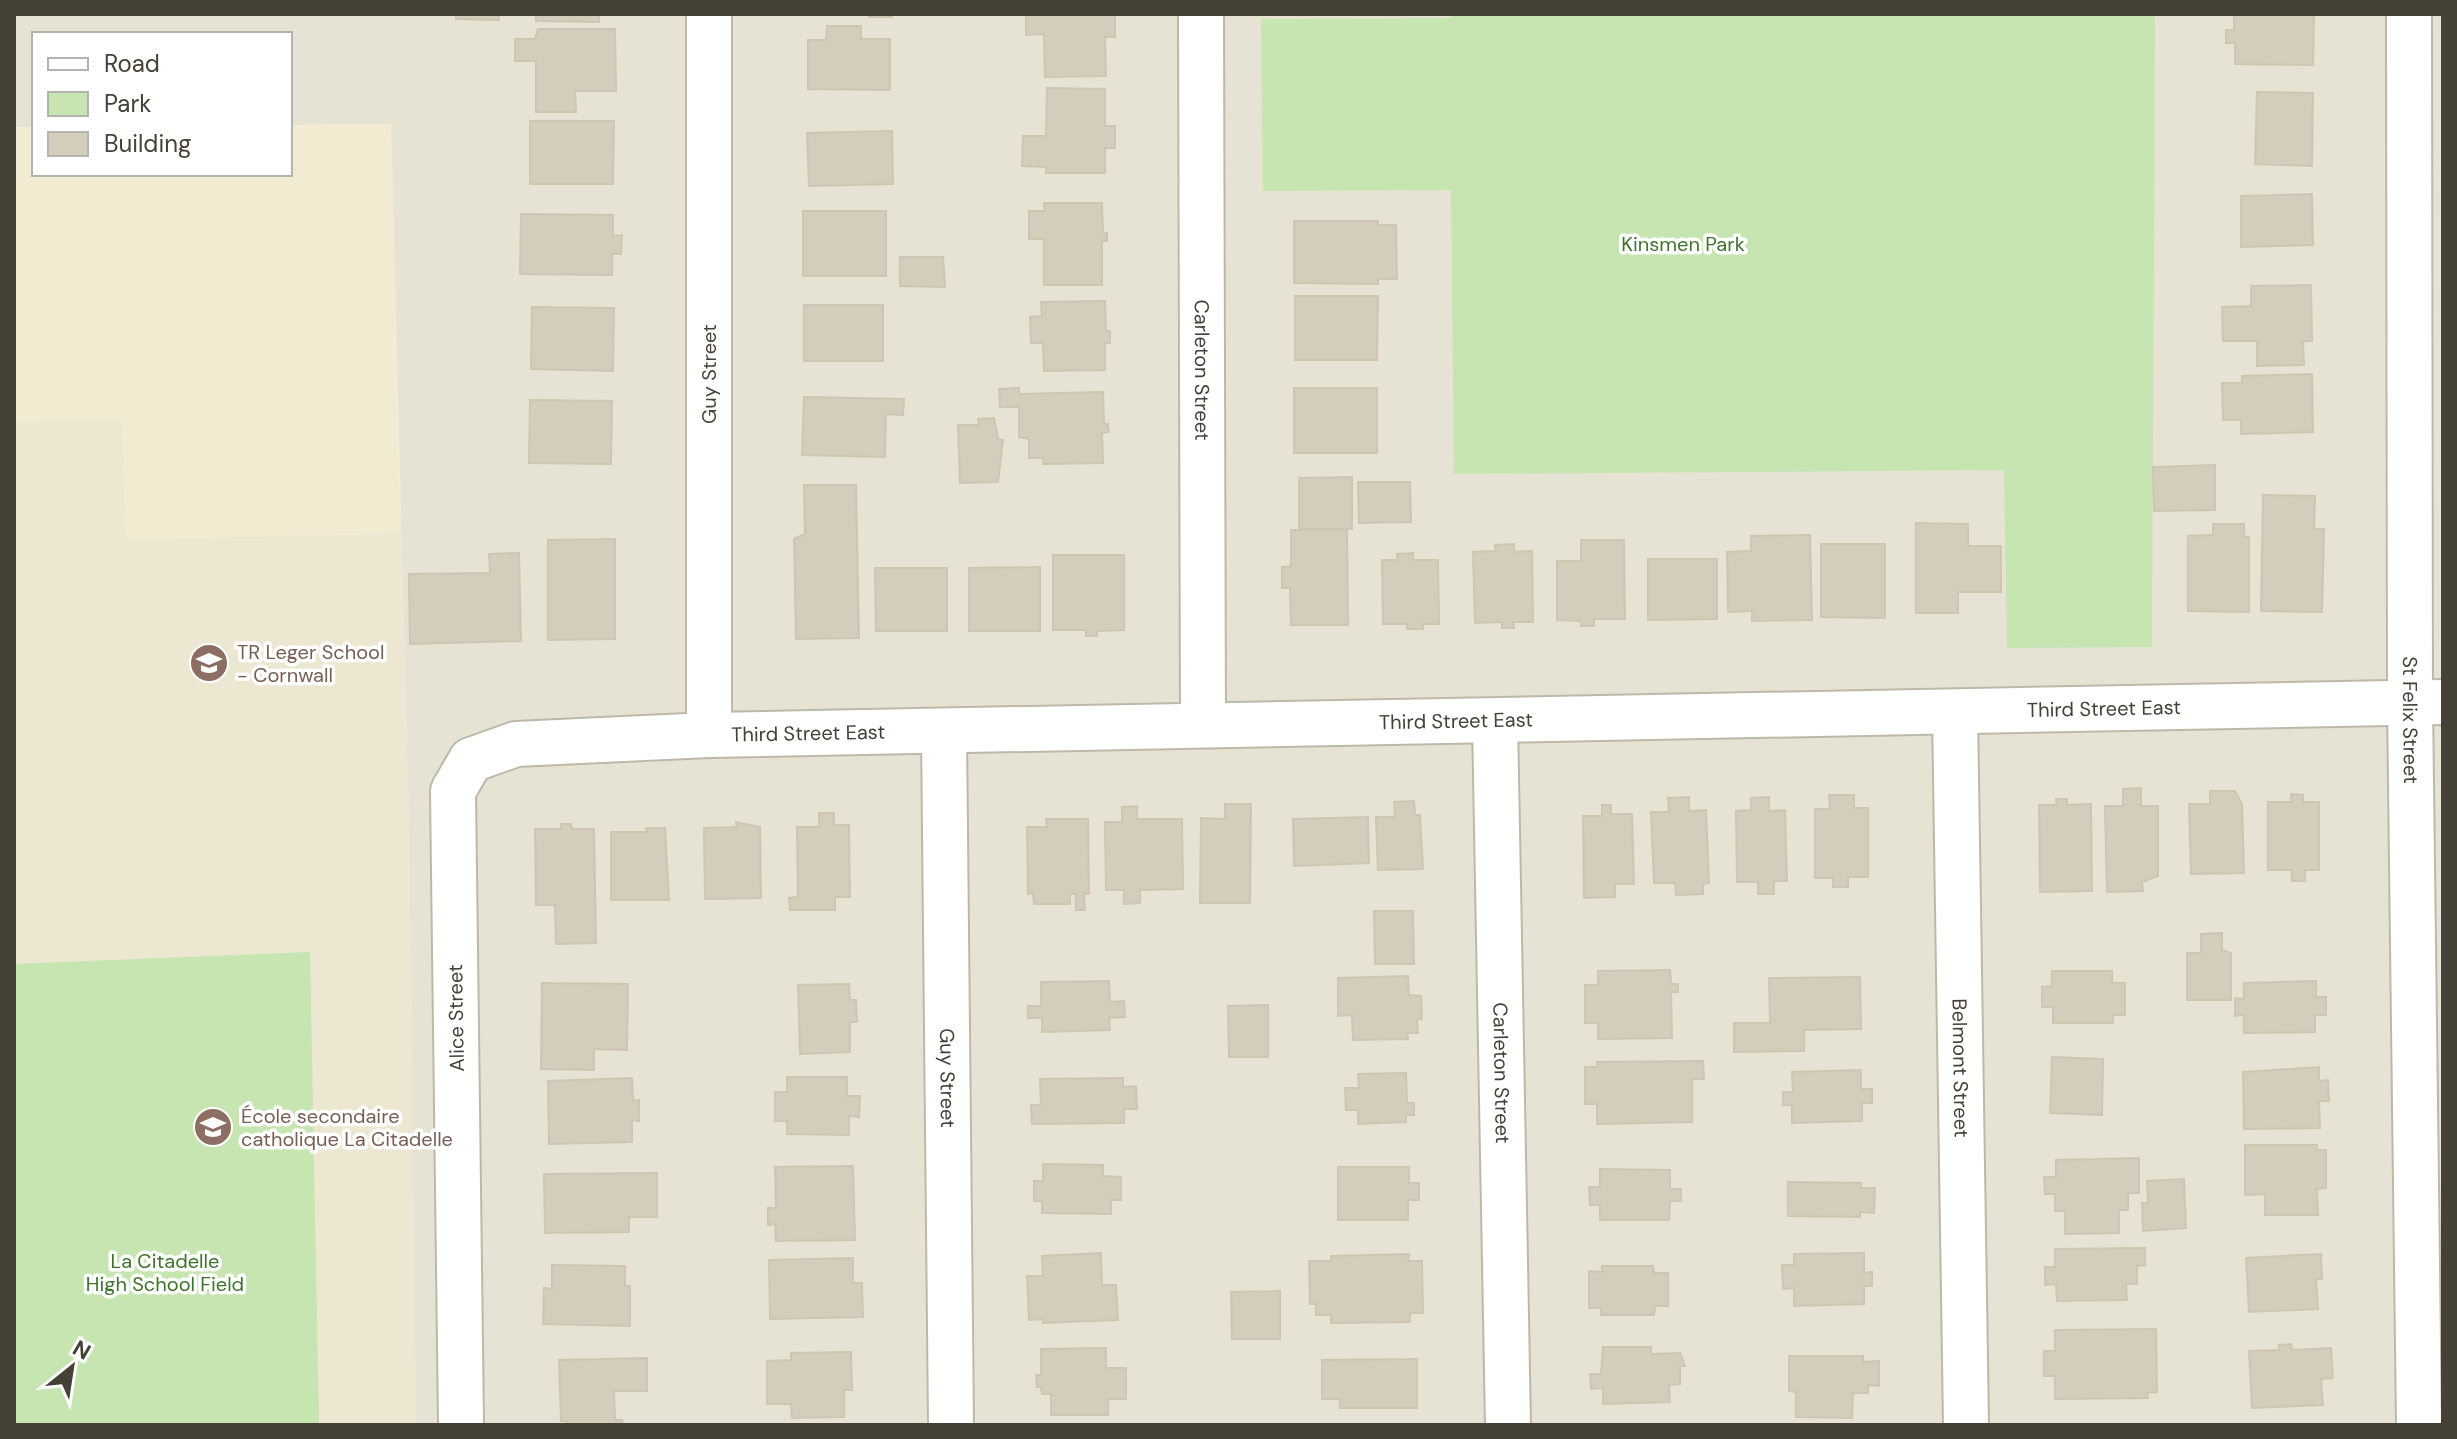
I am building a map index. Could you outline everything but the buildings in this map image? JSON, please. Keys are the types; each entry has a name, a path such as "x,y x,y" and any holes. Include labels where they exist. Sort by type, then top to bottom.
{"street":[{"name":"Guy Street","path":"709,14 709,735"},
{"name":"Carleton Street","path":"1201,14 1203,725"},
{"name":"St Felix Street","path":"2409,14 2427,703 2419,1425"},
{"name":"Third Street East","path":"471,760 516,744 709,735 2427,703"},
{"name":"Belmont Street","path":"1955,712 1966,1425"},
{"name":"Carleton Street","path":"1495,721 1508,1425"},
{"name":"Guy Street","path":"944,732 951,1425"},
{"name":"Alice Street","path":"461,1425 453,791 471,760"}],"shaded area":[{"path":"14,14 2443,14 2443,1425 416,1425 409,829 391,124 292,125 292,32 32,32 32,127 14,127"},
{"path":"391,124 401,534 125,539 122,420 14,422 14,128 32,127 32,176 292,176 292,125"},
{"name":"École secondaire catholique La Citadelle","path":"122,420 126,539 401,534 409,829 416,1425 14,1425 14,422"}],"green space":[{"name":"Kinsmen Park","path":"1451,14 2155,14 2152,647 2007,648 2004,470 1454,474 1451,190 1263,191 1261,19 1451,18"},
{"name":"La Citadelle High School Field","path":"310,952 319,1425 14,1425 14,964"}],"place":[{"name":"TR Leger School - Cornwall","path":"209,663"},
{"name":"École secondaire catholique La Citadelle","path":"213,1127"}]}
